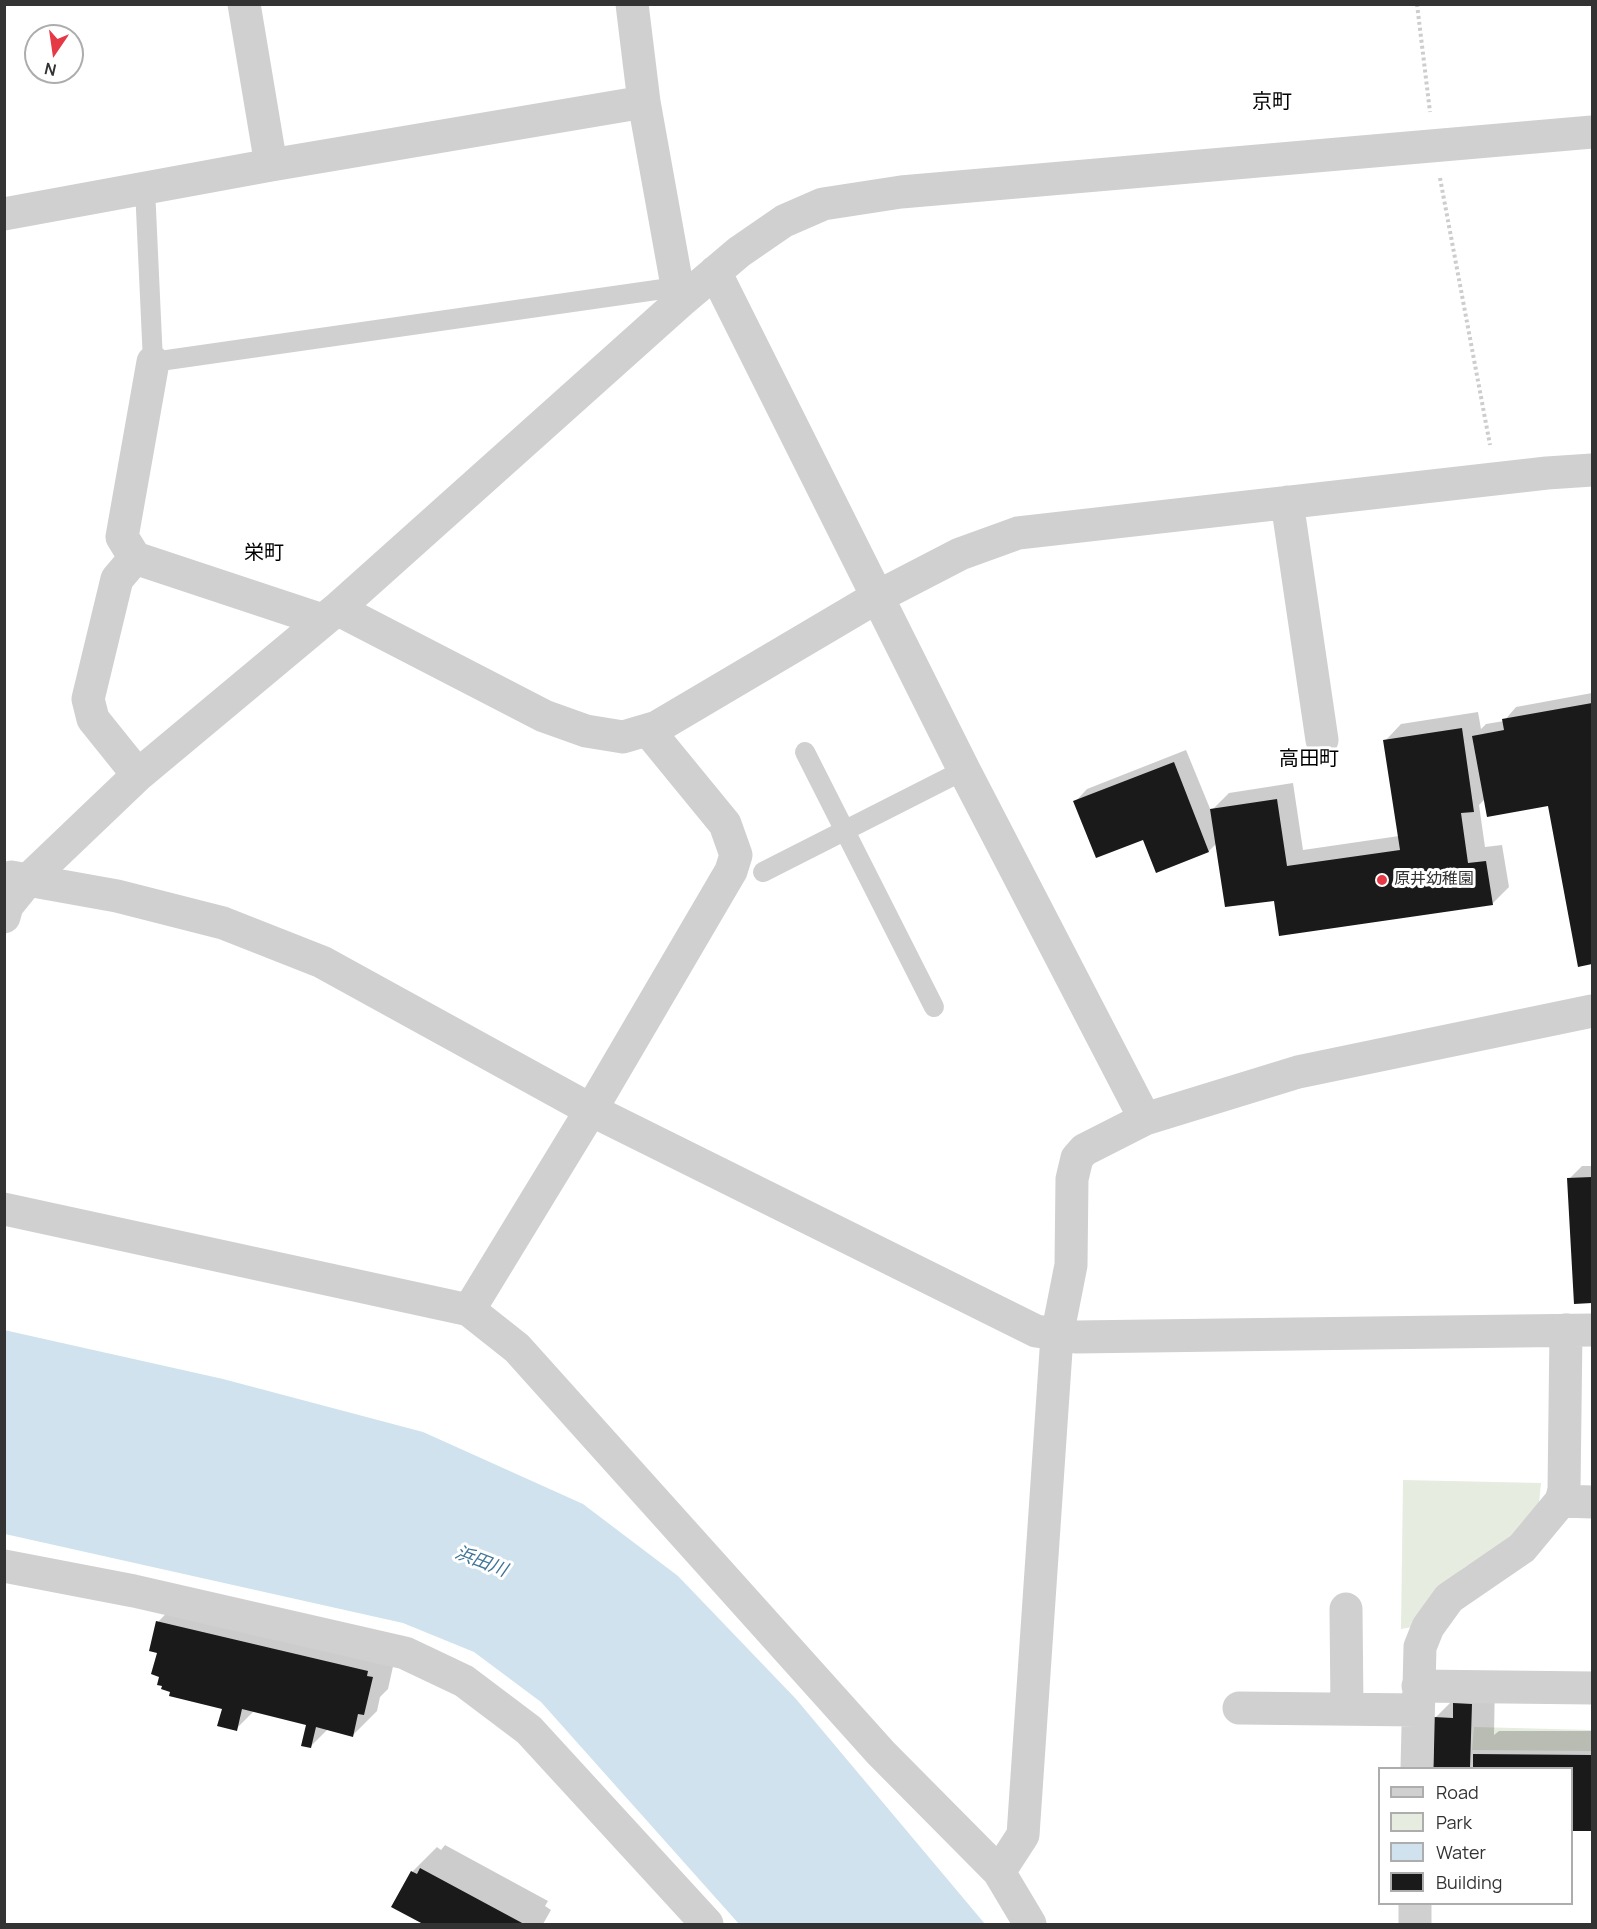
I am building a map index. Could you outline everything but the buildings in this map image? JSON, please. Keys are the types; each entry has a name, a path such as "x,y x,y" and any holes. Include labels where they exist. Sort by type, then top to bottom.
{"street":[{"path":"244,4 271,165"},
{"path":"632,4 644,102 679,295"},
{"path":"4,214 271,165 644,102"},
{"path":"4,917 16,878 330,614 679,295 715,272 784,221 823,204 901,192 1593,132"},
{"path":"715,272 964,770 1145,1119"},
{"path":"153,362 122,537 135,558 330,614 567,726 623,737 648,730 877,597 960,554 1018,533 1496,478 1593,470"},
{"path":"1287,502 1322,740"},
{"path":"135,558 117,579 88,699 93,719 138,775"},
{"path":"469,1310 722,888 736,855 725,825 648,730"},
{"path":"16,878 117,896 223,923 322,963 591,1110 1036,1331 1057,1336 1579,1330 1564,1490 1577,1501 1522,1548 1449,1598 1437,1612 1420,1647 1417,1767"},
{"path":"999,1872 1023,1835 1057,1336 1071,1264 1072,1179 1077,1158 1084,1149 1145,1119 1328,1064 1593,1011"},
{"path":"4,1209 469,1310 517,1348 881,1753 999,1872 1030,1924"},
{"path":"4,1566 134,1591 405,1653 464,1681 529,1730 705,1923"},
{"path":"1346,1609 1347,1709"},
{"path":"1239,1708 1347,1709 1418,1698 1593,1688"},
{"path":"1415,1905 1415,1924"}],"lane":[{"path":"145,188 153,362 679,295"},
{"path":"805,752 934,1007"},
{"path":"763,872 964,770"}],"path":[{"path":"1417,4 1434,145 1496,478"}],"green space":[{"path":"1403,1480 1541,1483 1539,1503 1504,1545 1465,1567 1441,1586 1412,1627 1401,1629"},
{"path":"1474,1727 1592,1730 1592,1751 1472,1750"}],"water":[{"name":"浜田川","path":"4,1330 223,1379 423,1432 583,1504 678,1576 796,1699 985,1924 739,1924 541,1702 474,1652 403,1623 5,1534"}],"place":[{"name":"原井幼稚園","path":"1382,880"}],"district":[{"name":"京町","path":"1272,102"},
{"name":"栄町","path":"264,553"},
{"name":"高田町","path":"1309,759"}]}
